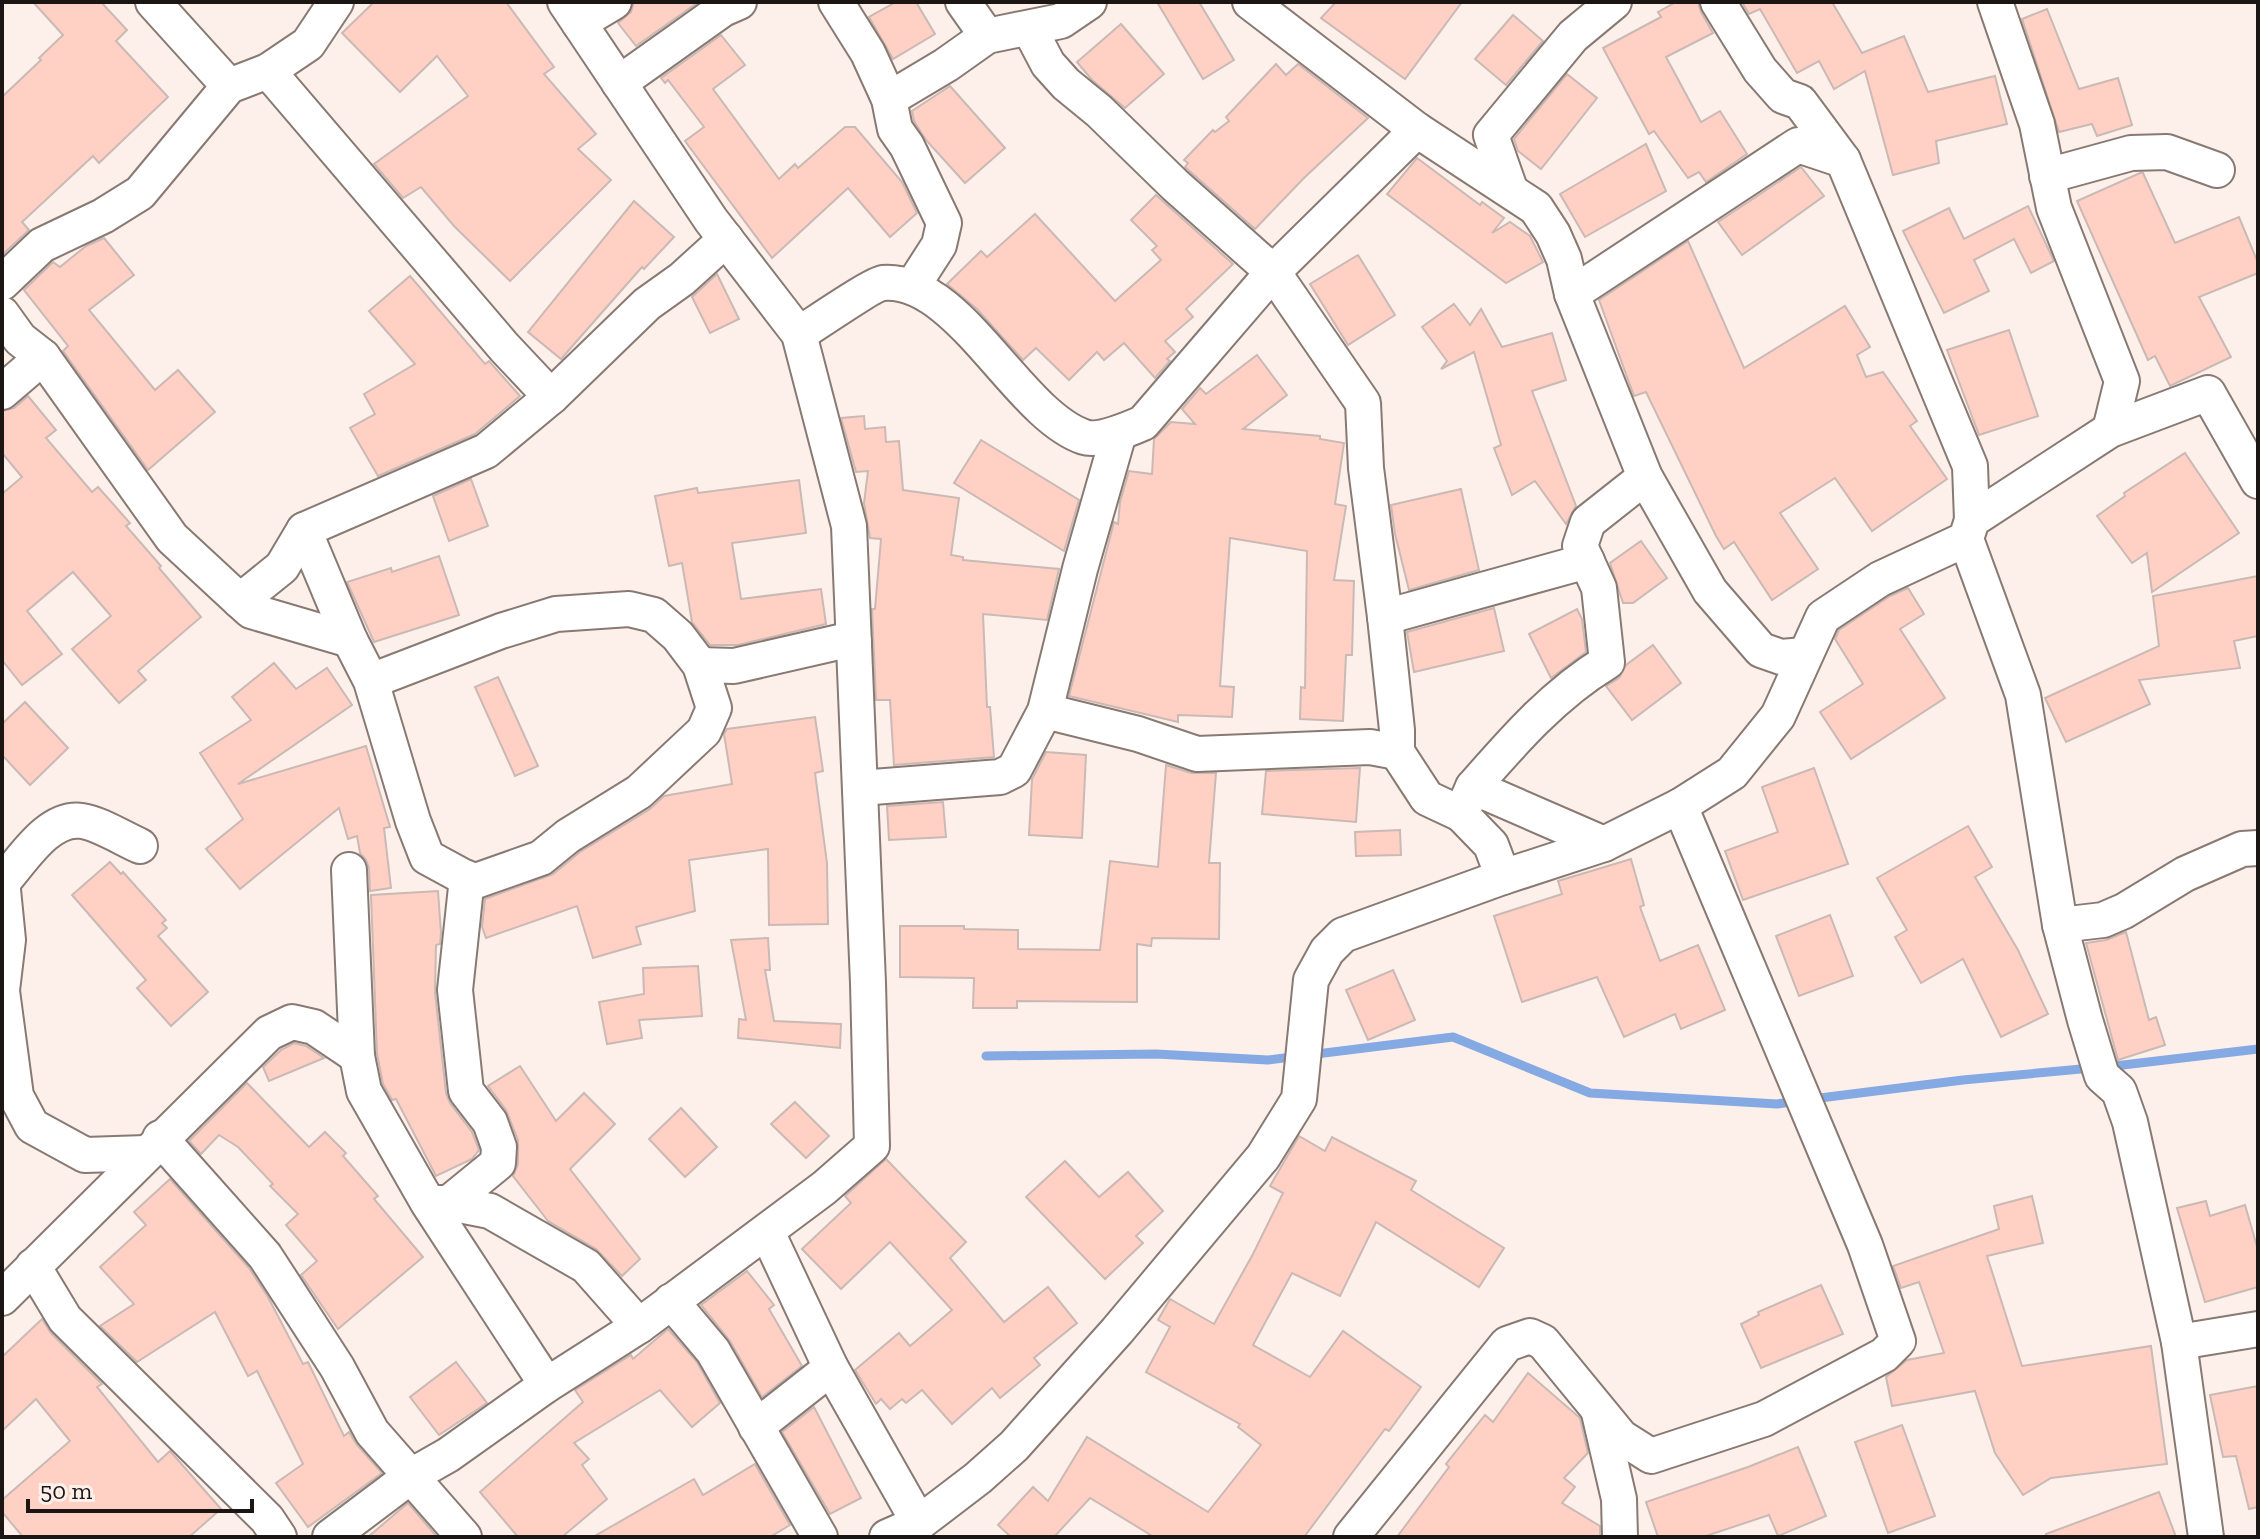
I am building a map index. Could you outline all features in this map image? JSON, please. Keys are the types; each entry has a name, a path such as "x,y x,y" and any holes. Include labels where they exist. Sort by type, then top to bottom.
{"street":[{"path":"153,2 229,86"},
{"path":"2,283 42,245 103,216 140,193 229,86 268,71 308,44 336,2"},
{"path":"330,1537 411,1476 448,1455 545,1386 639,1326 824,1188 872,1146 849,526 799,334 726,239 572,13 614,2"},
{"path":"619,83 723,9 739,2"},
{"path":"836,2 868,53 889,99 895,129 907,146 944,223 939,245 912,287"},
{"path":"963,2 987,36"},
{"path":"889,99 987,36 1061,21 1089,2"},
{"path":"1250,2 1417,130 1536,208 1564,259 1572,294 1645,477 1710,591 1761,650 1781,657 1804,655"},
{"path":"1510,189 1491,135 1573,36 1614,2"},
{"path":"1718,2 1760,70 1783,96 1800,102 1843,160 1970,466 1969,529 2023,695 2060,925 2102,1076 2119,1091 2130,1122 2179,1342 2206,1537"},
{"path":"1995,2 2037,124 2054,208 2122,381 2110,430"},
{"path":"1029,28 1048,64 1066,84 1273,272 1363,403 1366,468 1385,617 1397,752 1427,798 1467,801 1604,844"},
{"path":"268,71 504,347 551,397"},
{"path":"799,334 881,283 912,287 953,313 1052,419 1086,439 1119,433 1143,423 1273,272 1417,130"},
{"path":"1572,294 1798,145 1843,160"},
{"path":"2047,176 2131,153 2167,152 2217,170"},
{"path":"240,601 282,567 304,530 486,451 551,397 647,304 682,279 726,239"},
{"path":"2,314 20,339 43,357 172,538 251,611 350,640"},
{"path":"2,392 43,357"},
{"path":"2122,381 2169,408"},
{"path":"767,1232 831,1368 899,1532 978,1478 1014,1446 1117,1331 1263,1157 1299,1099 1311,980 1327,951 1343,935 1604,844 1680,806 1732,773 1778,716 1823,617 1880,579 1969,529 2110,430 2208,393 2258,481"},
{"path":"860,788 1000,777 1014,770 1045,711 1080,569 1119,433"},
{"path":"1467,801 1514,740 1580,678 1607,662 1599,588 1580,546 1588,522 1645,477"},
{"path":"304,530 350,640 371,681 413,821 427,857 473,882 541,858 568,836 639,792 704,731 714,708 700,665 678,636 654,615 629,609 556,614 501,631 371,681"},
{"path":"1385,617 1587,561"},
{"path":"700,665 734,666 839,642 854,642"},
{"path":"1045,711 1138,734 1197,754 1370,747 1397,752"},
{"path":"1467,801 1491,845 1503,877"},
{"path":"1619,1499 1630,1477 1651,1456 1764,1419 1884,1355 1898,1341 1865,1245 1680,806"},
{"path":"140,846 83,821 60,823 34,846 2,882 8,940 2,991 16,1096 32,1126 85,1155 153,1145"},
{"path":"2060,925 2103,920 2124,911 2185,874 2242,849 2258,848"},
{"path":"349,870 357,1056 364,1091 439,1203 545,1386"},
{"path":"439,1203 498,1163 499,1147 490,1122 466,1091 455,990 467,878"},
{"path":"2,1298 269,1033 292,1022 314,1027 357,1056"},
{"path":"153,1145 265,1256 337,1367 372,1432 464,1537"},
{"path":"439,1203 490,1211 586,1266 639,1326"},
{"path":"33,1266 65,1319 267,1519 279,1537"},
{"path":"671,1301 713,1351 820,1537"},
{"path":"2179,1342 2258,1329"},
{"path":"1351,1537 1507,1344 1530,1336 1543,1342 1621,1437 1651,1456"},
{"path":"756,1427 831,1368"},
{"path":"1599,1412 1619,1499 1620,1537"}],"building":[{"path":"33,2 101,2 127,30 116,41 168,97 99,163 93,156 22,222 29,230 2,255 2,97 63,35"},
{"path":"374,2 506,2 554,67 544,74 596,134 578,149 611,180 510,281 454,226 421,187 403,198 374,164 468,96 437,56 400,92 342,33"},
{"path":"634,2 697,3 636,46 618,23 631,12"},
{"path":"896,2 916,2 935,34 893,59 869,17"},
{"path":"1157,2 1199,2 1234,60 1203,79"},
{"path":"1336,2 1462,2 1405,79 1321,18"},
{"path":"1676,2 1698,2 1713,33 1666,57 1701,122 1720,111 1747,154 1706,182 1699,172 1688,178 1654,131 1649,134 1603,48 1661,17 1658,12"},
{"path":"1742,2 1832,2 1862,53 1904,36 1928,92 1995,76 2007,124 1936,141 1939,163 1893,175 1865,71 1834,89 1819,61 1797,73 1760,9 1749,14"},
{"path":"2047,9 2079,89 2118,78 2132,125 2097,136 2092,124 2059,132 2022,19"},
{"path":"1513,15 1543,41 1506,85 1475,59"},
{"path":"1121,24 1164,74 1125,108 1092,80 1077,62"},
{"path":"721,35 745,65 713,89 779,179 795,164 798,168 845,127 855,127 902,182 917,213 890,237 848,188 772,258 685,141 704,127 668,80 665,83 661,78"},
{"path":"1276,64 1286,75 1298,64 1368,118 1255,229 1185,167 1188,163 1184,160 1213,130 1215,132 1229,121 1226,117"},
{"path":"1567,74 1597,98 1541,169 1518,151 1514,139"},
{"path":"950,86 1005,148 965,183 926,140 914,121 912,111"},
{"path":"1646,144 1666,191 1585,237 1560,194"},
{"path":"1417,158 1480,205 1482,202 1504,218 1492,233 1510,222 1530,236 1543,262 1506,283 1387,194"},
{"path":"1801,167 1824,196 1742,255 1718,222"},
{"path":"2143,173 2175,243 2239,217 2258,263 2258,273 2199,297 2231,357 2170,386 2155,356 2148,360 2077,201"},
{"path":"1156,195 1233,264 1186,309 1193,317 1165,341 1175,352 1155,378 1124,343 1104,360 1097,352 1069,380 1036,348 1023,360 977,309 947,284 981,251 987,257 1035,214 1115,301 1161,260 1152,250 1157,246 1131,220"},
{"path":"634,201 674,237 644,269 642,267 561,359 528,332"},
{"path":"2028,206 2054,261 2031,273 2014,239 1974,260 1989,291 1944,313 1903,231 1949,208 1964,239"},
{"path":"104,238 134,275 89,310 155,390 178,370 215,412 148,470 63,351 68,346 24,290 53,262 60,267 86,246"},
{"path":"1688,241 1744,368 1845,306 1870,347 1857,355 1866,377 1883,372 1917,421 1910,426 1947,479 1872,531 1835,478 1780,513 1818,569 1772,600 1734,542 1724,549 1716,536 1646,392 1634,396 1599,300"},
{"path":"1358,255 1395,315 1348,345 1310,284"},
{"path":"717,274 739,319 710,333 692,297"},
{"path":"410,276 485,364 489,361 520,396 475,434 378,476 350,428 375,414 364,394 415,364 369,311"},
{"path":"1454,304 1470,325 1481,309 1502,347 1552,333 1566,380 1532,391 1576,506 1566,524 1535,481 1512,495 1494,448 1501,445 1474,352 1441,369 1447,361 1422,327"},
{"path":"2009,330 2038,416 1979,435 1947,350"},
{"path":"1257,355 1287,395 1243,429 1320,436 1320,439 1344,443 1335,504 1346,506 1334,580 1354,581 1352,655 1346,655 1343,721 1300,719 1301,687 1305,688 1307,551 1230,538 1220,686 1234,687 1232,717 1178,715 1178,722 1069,696 1114,522 1118,524 1120,502 1129,471 1152,474 1154,439 1171,422 1195,424 1182,409 1200,388 1206,394"},
{"path":"28,396 56,430 46,438 92,492 98,487 130,523 126,526 201,617 138,671 146,680 119,703 72,649 111,616 73,572 27,611 62,654 22,685 2,660 2,494 22,477 2,453 2,411 14,408"},
{"path":"864,416 865,429 885,427 886,442 899,441 903,490 959,498 951,555 963,557 963,560 1059,569 1047,620 983,614 987,707 990,707 994,757 894,765 890,700 876,700 872,609 875,609 881,539 870,538 864,503 868,471 856,472 841,418"},
{"path":"981,440 1079,500 1064,551 954,483"},
{"path":"2185,453 2239,533 2152,592 2147,553 2132,563 2097,516 2125,496 2124,493"},
{"path":"471,479 488,526 449,541 433,496"},
{"path":"799,480 806,533 732,543 741,599 821,589 826,624 738,645 710,645 692,622 682,563 669,566 655,496 697,488 698,493"},
{"path":"1461,489 1479,570 1409,590 1391,505"},
{"path":"1641,541 1667,578 1633,603 1623,603 1610,563"},
{"path":"439,556 459,615 374,642 347,582 391,568 392,572"},
{"path":"2258,576 2258,636 2234,641 2240,668 2139,680 2150,704 2066,742 2045,698 2159,646 2153,596"},
{"path":"1908,588 1924,614 1900,629 1945,698 1851,759 1820,712 1863,684 1835,639 1839,630 1890,596"},
{"path":"1494,608 1504,651 1414,672 1407,632"},
{"path":"1577,609 1582,619 1586,652 1551,678 1529,634"},
{"path":"1653,645 1681,683 1632,720 1606,686 1619,678 1626,665"},
{"path":"274,663 296,689 327,668 352,705 238,784 366,746 390,827 384,828 391,888 370,891 369,868 360,853 357,836 348,839 339,808 240,889 206,849 243,819 200,753 251,720 232,697"},
{"path":"498,677 538,766 515,776 475,687"},
{"path":"25,702 68,748 30,785 2,755 2,724"},
{"path":"815,717 823,771 815,773 827,863 828,924 769,925 768,849 689,860 695,911 636,927 641,944 593,958 577,906 486,938 482,927 485,899 553,874 580,852 650,809 664,796 732,784 724,734 727,729"},
{"path":"1046,752 1086,755 1082,838 1029,835 1032,779"},
{"path":"1166,765 1191,773 1216,773 1209,863 1220,863 1219,939 1152,938 1151,946 1137,944 1137,1002 1017,1001 1017,1008 973,1008 974,978 900,977 900,926 1018,930 1018,949 1100,950 1110,861 1158,867"},
{"path":"1360,768 1356,822 1262,814 1266,771"},
{"path":"1814,768 1848,864 1743,900 1725,851 1778,832 1762,787"},
{"path":"943,802 946,837 889,840 887,806"},
{"path":"1968,826 1992,867 1975,877 2018,950 2048,1014 2001,1037 1963,959 1921,983 1895,937 1907,930 1877,878"},
{"path":"1400,830 1401,855 1356,856 1355,832"},
{"path":"1631,859 1644,905 1640,907 1660,961 1698,945 1725,1010 1681,1029 1675,1014 1624,1037 1597,977 1522,1002 1494,916 1562,894 1558,881"},
{"path":"110,862 121,874 123,872 166,920 162,923 167,928 158,936 208,992 171,1026 137,988 146,980 72,895"},
{"path":"438,891 441,933 440,944 436,945 435,992 446,1093 472,1132 479,1150 472,1159 436,1176 396,1099 392,1100 383,1084 377,1054 371,895"},
{"path":"1830,915 1853,976 1799,996 1776,936"},
{"path":"2126,932 2149,1020 2156,1017 2165,1045 2118,1060 2086,943 2106,940"},
{"path":"768,938 770,970 765,970 774,1021 841,1024 840,1048 738,1038 739,1019 746,1020 731,940"},
{"path":"698,966 702,1016 639,1020 642,1038 607,1044 599,1002 644,994 643,968"},
{"path":"1393,970 1415,1020 1368,1040 1346,990"},
{"path":"294,1043 306,1046 324,1058 269,1081 263,1067 281,1050"},
{"path":"520,1066 556,1121 584,1093 615,1124 570,1169 640,1259 622,1276 596,1249 548,1221 513,1176 518,1164 518,1140 506,1110 488,1086"},
{"path":"247,1083 309,1147 325,1132 346,1153 343,1156 378,1196 374,1199 423,1257 338,1329 301,1275 317,1261 286,1225 298,1214 238,1147 219,1135 201,1154 189,1141"},
{"path":"795,1102 829,1136 806,1158 771,1124"},
{"path":"681,1108 717,1147 685,1177 649,1139"},
{"path":"1299,1136 1325,1151 1332,1137 1416,1181 1411,1190 1504,1248 1479,1287 1376,1222 1340,1296 1292,1273 1253,1345 1310,1377 1343,1331 1421,1387 1389,1431 1385,1429 1304,1537 1154,1537 1090,1498 1054,1537 1011,1537 998,1525 1033,1487 1048,1501 1087,1437 1208,1512 1261,1445 1238,1427 1240,1424 1146,1372 1170,1327 1158,1320 1170,1299 1214,1324 1283,1193 1270,1186"},
{"path":"886,1159 966,1242 950,1258 1004,1322 1048,1287 1077,1323 1034,1358 1040,1365 1000,1398 992,1388 952,1424 922,1390 906,1403 902,1399 890,1409 881,1399 876,1404 855,1370 899,1333 910,1346 952,1310 890,1242 841,1289 802,1249 851,1203 845,1196"},
{"path":"1065,1161 1099,1197 1128,1172 1163,1211 1136,1236 1143,1243 1105,1279 1026,1197"},
{"path":"170,1179 249,1268 303,1364 308,1362 344,1436 349,1432 382,1473 308,1527 276,1483 303,1464 257,1371 248,1376 215,1312 137,1362 100,1326 134,1304 100,1267 146,1225 134,1212"},
{"path":"2032,1196 2043,1243 1987,1256 2022,1366 2151,1346 2167,1464 2051,1478 2023,1495 1995,1453 1975,1391 1892,1406 1886,1377 1907,1360 1944,1353 1919,1282 1901,1288 1893,1266 1999,1229 1994,1206"},
{"path":"2206,1201 2210,1216 2245,1205 2258,1250 2258,1287 2205,1302 2177,1208"},
{"path":"747,1271 774,1305 769,1309 802,1366 762,1397 730,1341 701,1305"},
{"path":"1821,1285 1843,1334 1761,1368 1741,1324 1759,1315 1758,1312"},
{"path":"42,1319 51,1333 102,1384 97,1387 158,1462 170,1451 221,1509 189,1537 23,1537 2,1512 2,1500 70,1441 36,1399 2,1431 2,1357"},
{"path":"668,1329 697,1362 720,1403 692,1427 660,1390 574,1443 589,1459 582,1465 607,1499 562,1537 518,1537 480,1492 583,1402 575,1390 631,1355 633,1359"},
{"path":"456,1362 487,1403 439,1435 410,1397"},
{"path":"1528,1373 1580,1418 1588,1453 1564,1478 1575,1487 1562,1503 1600,1526 1600,1537 1397,1537 1449,1467 1446,1464 1485,1415 1493,1422"},
{"path":"2258,1386 2258,1507 2249,1509 2236,1456 2223,1457 2210,1395"},
{"path":"814,1407 861,1498 830,1514 782,1432"},
{"path":"1902,1425 1935,1516 1888,1533 1855,1442"},
{"path":"1798,1447 1826,1516 1778,1536 1769,1515 1703,1537 1658,1537 1646,1502"},
{"path":"755,1464 790,1525 770,1537 593,1537 694,1479 703,1495"},
{"path":"2159,1492 2176,1537 2046,1537 2046,1534"},
{"path":"408,1503 437,1537 368,1537 402,1508"}],"waterway":[{"path":"986,1056 1156,1054 1268,1060 1453,1037 1590,1093 1777,1104 1797,1101"},
{"path":"2106,1067 2258,1049"},
{"path":"1812,1099 2092,1068"}]}
